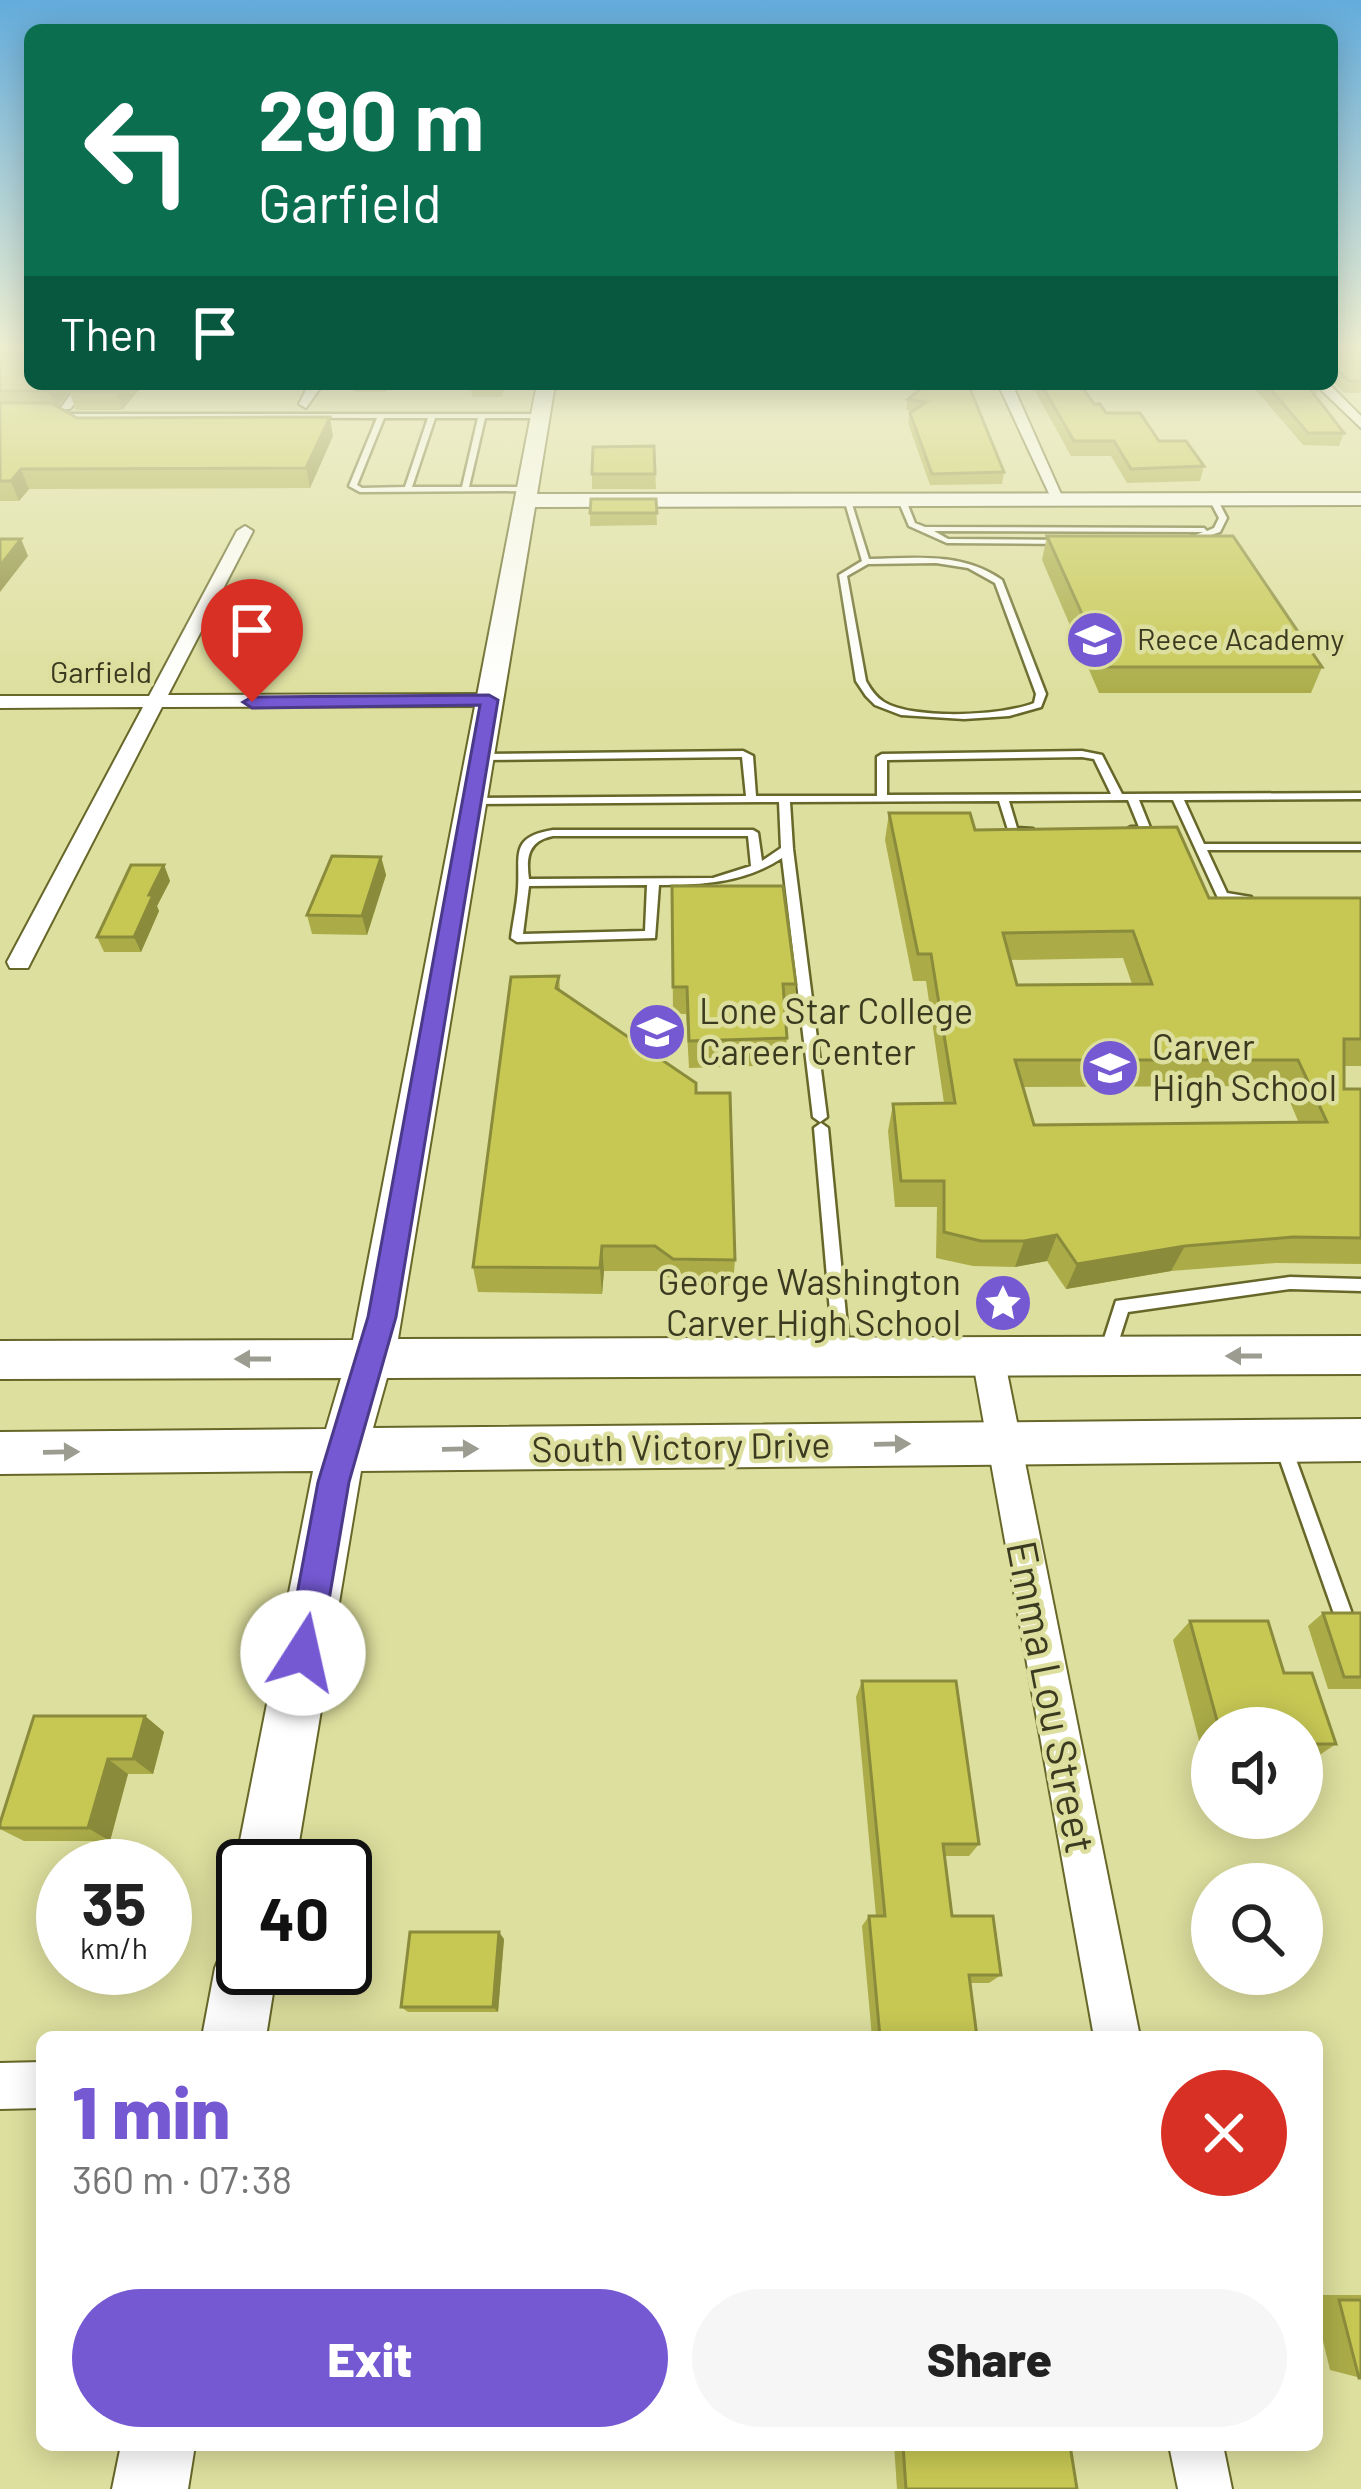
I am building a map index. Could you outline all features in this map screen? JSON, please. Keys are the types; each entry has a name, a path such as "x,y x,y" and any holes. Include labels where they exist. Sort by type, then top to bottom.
{"street":[{"path":"270,1839 343,1450 382,1317 533,464"},
{"path":"1043,464 1060,500"},
{"path":"527,495 847,501 1361,499"},
{"path":"19,962 245,531"},
{"name":"Garfield","path":"0,702 489,700"},
{"path":"0,1360 1361,1355"},
{"name":"Emma Lou Street","path":"988,1357 1116,2031"},
{"name":"South Victory Drive","path":"0,1453 1361,1440"},
{"path":"235,2031 242,1995"},
{"path":"0,2086 36,2085"},
{"path":"150,2489 157,2451"},
{"path":"1197,2451 1205,2489"}],"lane":[{"path":"362,464 353,486 527,495"},
{"path":"408,489 416,464"},
{"path":"465,489 471,464"},
{"path":"902,500 919,529 947,541 1008,543 1198,540 1217,530 1223,518 1214,499"},
{"path":"847,501 866,562"},
{"path":"866,562 955,563 1000,582 1041,694 1038,705 1018,714 904,713 876,702 861,681 843,575 866,562"},
{"path":"479,757 743,754 748,756 751,798"},
{"path":"882,798 882,758 1058,754 1097,758 1118,797"},
{"path":"472,801 1361,796"},
{"path":"1124,830 1145,830 1132,797"},
{"path":"1177,797 1222,896 1269,900"},
{"path":"784,798 842,1357"},
{"path":"1003,798 1013,831 1035,831"},
{"path":"640,833 642,799"},
{"path":"653,882 651,935 518,938 526,842 533,835 753,833 758,868"},
{"path":"1200,848 1361,847"},
{"path":"524,884 712,881 758,868 787,849"},
{"path":"1106,1357 1122,1306 1290,1283 1361,1285"},
{"path":"1281,1440 1342,1611"}],"building":[{"path":"0,464 308,464 306,468 21,469 11,481 0,481"},
{"path":"592,464 655,464 655,474 592,474"},
{"path":"928,464 1001,464 1004,472 932,474"},
{"path":"1128,464 1204,466 1131,469"},
{"path":"591,499 656,499 657,513 590,513"},
{"path":"1047,536 1233,536 1322,667 1106,667"},
{"path":"0,539 21,539 0,566"},
{"path":"889,813 970,813 975,830 1177,827 1209,898 1361,898 1361,1039 1344,1039 1344,1089 1361,1089 1361,1238 1293,1237 1185,1246 1077,1264 1057,1235 981,1241 944,1232 944,1181 901,1181 893,1104 955,1103 931,954 918,954","holes":["1133,931 1152,984 1017,985 1003,933","1015,1060 1298,1060 1327,1122 1034,1125"]},
{"path":"332,856 381,857 362,916 307,915"},
{"path":"131,865 164,865 134,937 97,937"},
{"path":"672,886 783,886 796,984 783,984 787,1038 689,1041 687,987 673,987"},
{"path":"559,976 556,988 696,1083 696,1093 730,1093 735,1260 673,1259 655,1246 602,1246 600,1268 473,1267 511,977"},
{"path":"1323,1613 1361,1613 1361,1677 1344,1677"},
{"path":"1190,1621 1268,1621 1284,1673 1312,1673 1336,1744 1323,1744 1323,1707 1213,1707"},
{"path":"862,1681 956,1681 979,1844 943,1844 952,1916 993,1916 1001,1975 969,1975 976,2031 879,2031 869,1916 885,1916"},
{"path":"34,1716 145,1716 133,1759 108,1759 88,1828 0,1828"},
{"path":"410,1932 499,1932 493,2007 401,2007"},
{"path":"1339,2300 1361,2300 1361,2378 1359,2378"},
{"path":"903,2451 1071,2451 1077,2489 906,2489"}],"place":[{"name":"Reece Academy","path":"1095,640"},
{"name":"Lone Star College Career Center","path":"657,1032"},
{"name":"Carver High School","path":"1110,1068"},
{"name":"George Washington Carver High School","path":"1003,1303"}],"route":[{"path":"252,702 489,700 382,1317 334,1482 303,1653"}]}
